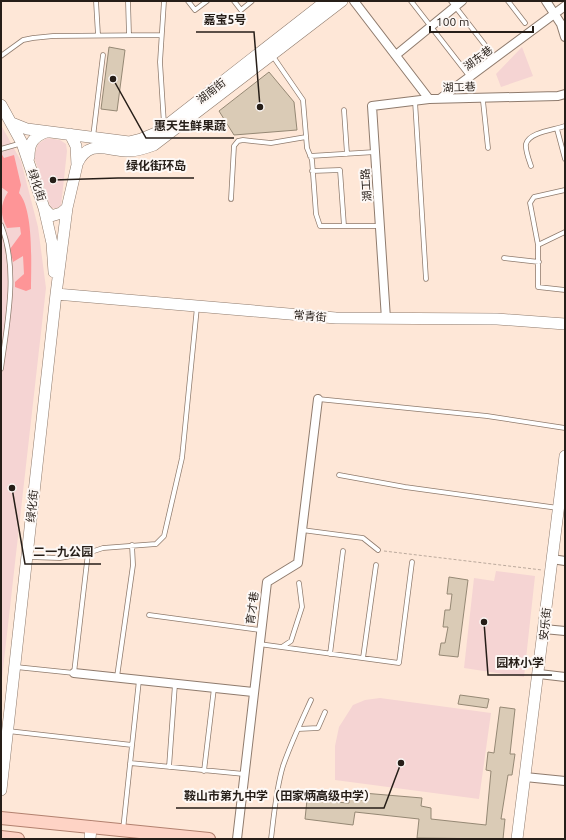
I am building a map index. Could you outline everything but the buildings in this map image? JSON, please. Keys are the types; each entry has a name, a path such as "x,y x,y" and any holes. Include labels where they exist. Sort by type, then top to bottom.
{"main road":[{"name":"湖南街","path":"12,123 27,129 46,132 134,141 158,132 326,1"},
{"name":"湖南街","path":"77,164 83,152 89,149 95,148 129,151 154,145 342,1"},
{"name":"绿化街","path":"1,105 12,123 30,162 44,208 52,243 56,294"},
{"path":"30,162 29,149 32,141 36,136 46,132"},
{"name":"绿化街","path":"1,790 56,294 67,208 77,164 76,146 70,134"},
{"path":"44,208 51,216 60,214 67,208"},
{"name":"常青街","path":"56,294 336,318 498,319 565,324"},
{"name":"安乐街","path":"517,839 539,674 558,508 563,492 565,456"},
{"path":"1,818 208,839"},
{"path":"90,839 91,826"},
{"path":"1,837 18,839"}],"street":[{"name":"湖工巷","path":"354,1 430,99 558,96 565,94"},
{"path":"396,55 431,27 453,4 462,1"},
{"path":"546,1 560,18 565,37"},
{"name":"湖东巷","path":"441,98 495,58 560,18 565,6"},
{"name":"湖工路","path":"386,319 372,106 430,99"},
{"name":"育才巷","path":"237,839 260,630 267,582 298,564 318,398"},
{"path":"552,560 565,561"},
{"path":"544,629 565,631"},
{"path":"74,673 253,692"},
{"path":"539,674 565,677"},
{"path":"525,777 565,781"}],"lane":[{"path":"96,1 98,36"},
{"path":"128,1 129,35"},
{"path":"164,1 160,62 164,127"},
{"path":"188,1 195,10 207,1"},
{"path":"234,1 241,10 252,1"},
{"path":"411,1 470,77"},
{"path":"508,1 525,23"},
{"path":"453,4 495,58"},
{"path":"1,56 23,40 53,36 161,35"},
{"path":"93,137 103,55"},
{"path":"272,55 302,100 306,137 312,170 316,214 320,226 380,226"},
{"path":"415,101 426,279"},
{"path":"483,101 488,148"},
{"path":"344,110 347,154"},
{"path":"531,166 526,145 529,138 539,133 565,126"},
{"path":"557,129 565,159"},
{"path":"232,200 234,146 238,141 243,140 271,144 306,137"},
{"path":"1,149 22,143"},
{"path":"310,156 375,152"},
{"path":"312,170 340,170 344,226"},
{"path":"565,190 534,197 530,203 538,245 538,286 565,290"},
{"path":"1,225 11,263 8,320 1,369"},
{"path":"538,245 565,232"},
{"path":"504,258 539,262"},
{"path":"27,557 60,558 88,553 103,548 156,544 164,536 182,458 197,307"},
{"path":"318,398 487,416 565,428"},
{"path":"339,475 406,487 558,508"},
{"path":"302,530 363,538 378,550"},
{"path":"117,678 133,565 132,545"},
{"path":"330,654 343,551"},
{"path":"15,667 74,673 88,553"},
{"path":"259,644 399,663 412,562"},
{"path":"363,658 376,564"},
{"path":"281,647 291,641 302,607 299,583"},
{"path":"149,615 260,630"},
{"path":"123,830 138,680"},
{"path":"169,767 176,684"},
{"path":"204,770 214,688"},
{"path":"272,839 281,774 298,729 312,700"},
{"path":"298,729 318,728 325,712"},
{"path":"8,731 132,745"},
{"path":"130,763 244,774"}],"path":[{"path":"378,550 551,571"}],"shaded area":[{"path":"522,47 533,76 501,87 496,74"},
{"path":"1,125 21,161 38,227 46,288 1,687"},
{"path":"47,138 60,140 66,144 67,151 61,206 57,208 52,208 49,203 34,157 38,144"},
{"path":"1,153 4,158 14,155 21,185 19,193 24,201 27,212 31,239 31,289 26,291 15,287 15,282 24,274 23,256 13,262 10,249 21,234 20,227 7,228 2,214 3,201 8,192 1,187"},
{"path":"496,571 535,576 524,677 464,668 474,578 494,581"},
{"path":"380,698 491,713 479,799 335,780 335,746 339,727 353,705 365,700"}],"place":[{"name":"惠天生鲜果蔬","path":"113,79"},
{"name":"嘉宝5号","path":"260,107"},
{"name":"绿化街环岛","path":"53,180"},
{"name":"二一九公园","path":"12,488"},
{"name":"园林小学","path":"484,622"},
{"name":"鞍山市第九中学（田家炳高级中学）","path":"401,763"}]}
